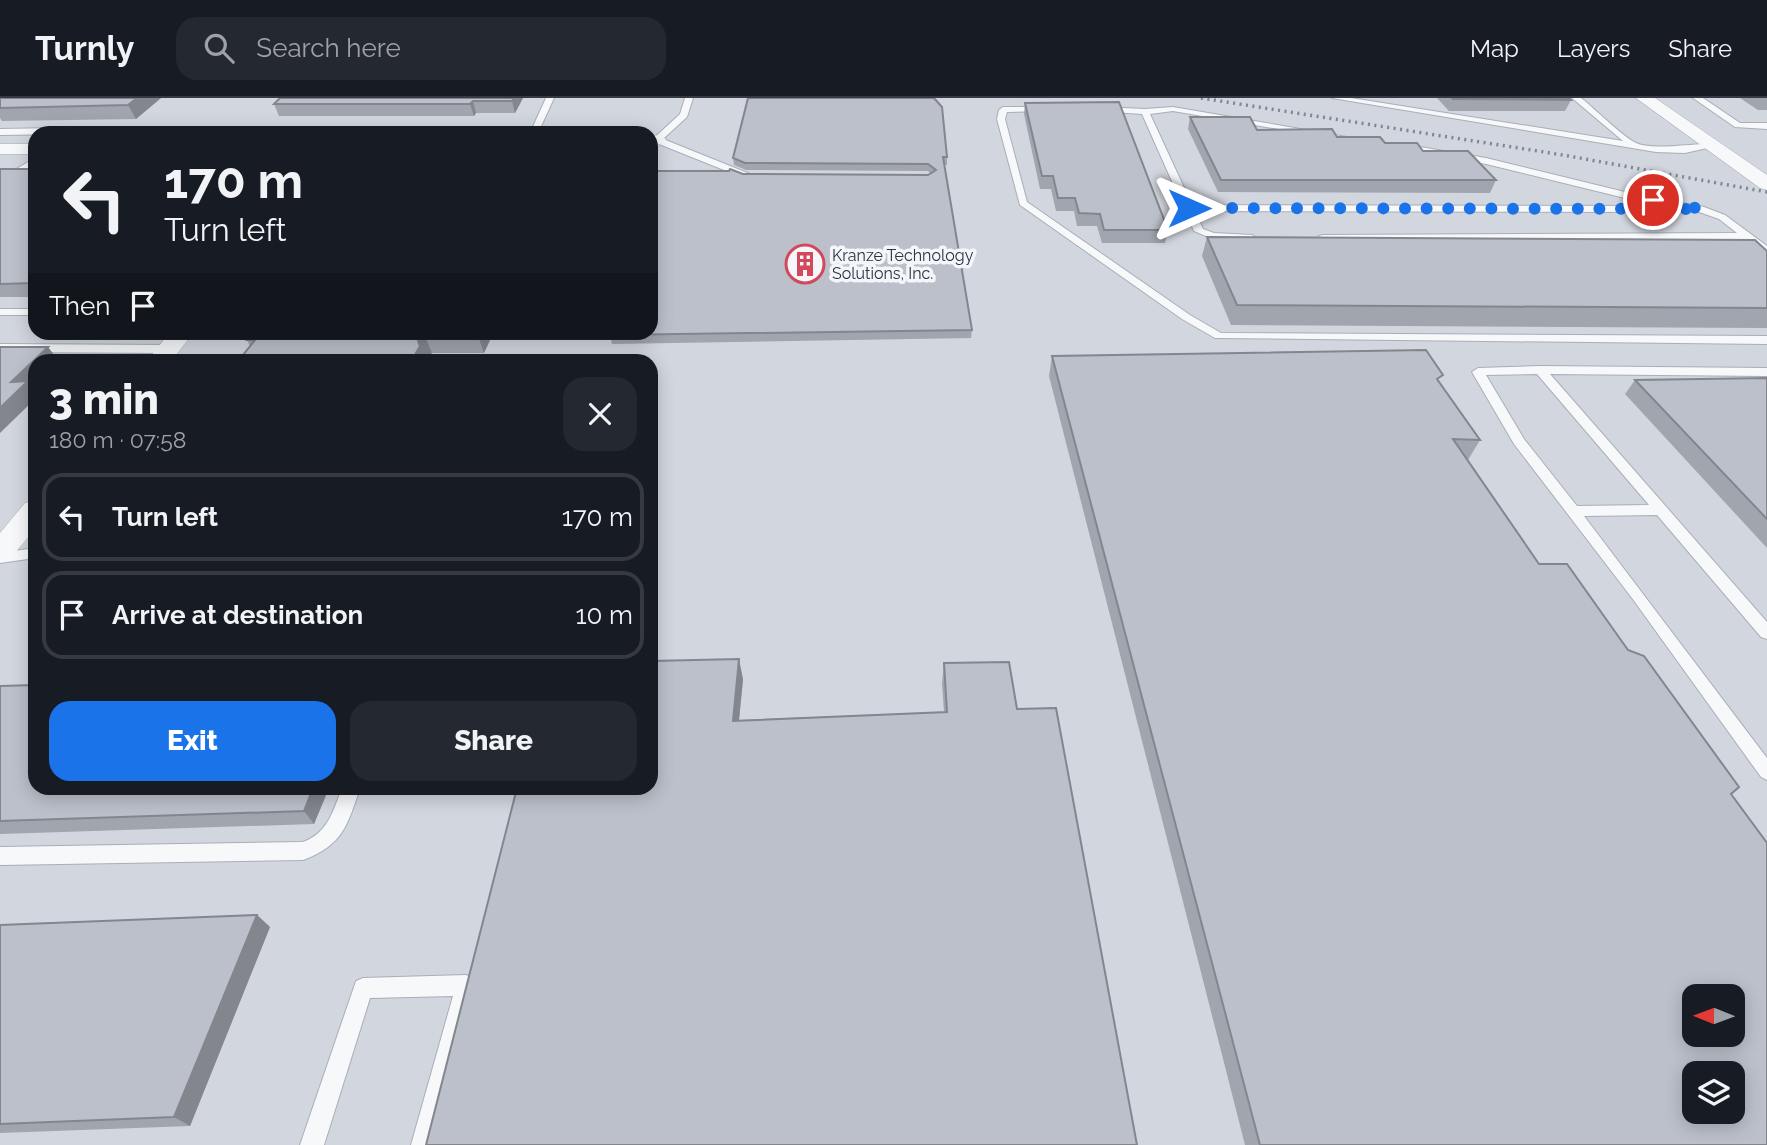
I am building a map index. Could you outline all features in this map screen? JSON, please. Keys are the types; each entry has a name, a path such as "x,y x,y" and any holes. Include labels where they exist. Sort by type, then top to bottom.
{"street":[{"path":"1644,98 1767,184"},
{"path":"0,149 28,149"},
{"path":"0,552 28,518"}],"lane":[{"path":"537,126 550,98"},
{"path":"658,137 684,115 689,98"},
{"path":"1336,98 1634,145 1685,149 1712,146"},
{"path":"1576,98 1634,145"},
{"path":"1697,98 1738,125 1762,126 1767,132"},
{"path":"1059,109 1003,110 1001,119 1023,203 1186,317 1219,336 1767,340"},
{"path":"1084,109 1145,112 1173,109 1377,143"},
{"path":"1145,112 1199,231 1213,236 1267,238"},
{"path":"0,132 28,131"},
{"path":"658,142 744,176 757,176"},
{"path":"1391,145 1486,161 1629,196 1701,209 1722,217 1767,251"},
{"path":"28,166 14,173 28,172"},
{"path":"1189,208 1701,209"},
{"path":"1748,236 1767,232"},
{"path":"1308,238 1767,238"},
{"path":"0,312 28,312"},
{"path":"0,348 171,347"},
{"path":"1540,370 1767,633"},
{"path":"1767,372 1478,372 1519,441 1637,594 1767,772"},
{"path":"1572,511 1663,510"},
{"path":"0,558 28,554"},
{"path":"0,856 303,851 322,845 335,832 348,795"},
{"path":"312,1145 363,988 466,985 423,1145"}],"shaded area":[{"path":"0,98 1767,98 1767,1145 0,1145"}],"building":[{"path":"0,98 137,98 128,105 0,108"},
{"path":"280,98 514,98 512,101 473,101 470,104 274,104"},
{"name":"Kranze Technology Solutions, Inc.","path":"748,98 934,98 942,107 947,157 943,157 972,330 658,334 658,171 730,169 743,174 928,175 936,170 928,164 745,163 733,158"},
{"path":"1569,98 1571,100 1453,99"},
{"path":"1119,102 1168,230 1104,230 1100,214 1079,213 1075,198 1058,198 1053,176 1042,176 1025,103"},
{"path":"1190,117 1250,117 1257,130 1332,129 1337,137 1380,137 1385,143 1417,143 1423,151 1468,151 1496,180 1221,180"},
{"path":"0,169 28,169 28,283 0,284"},
{"path":"1207,237 1755,240 1767,251 1767,308 1237,305"},
{"path":"255,340 419,340 420,346 415,354 244,354"},
{"path":"0,347 48,347 41,354 28,354 28,366 11,382 28,381 0,408"},
{"path":"1426,350 1443,375 1437,379 1480,440 1453,439 1539,564 1567,564 1628,650 1644,656 1739,787 1731,794 1767,843 1767,1145 1260,1145 1052,356"},
{"path":"1767,378 1767,519 1635,380"},
{"path":"739,659 733,721 947,712 944,663 1009,662 1017,709 1056,708 1137,1145 426,1145 515,795 658,795 658,661"},
{"path":"28,685 28,795 310,795 304,811 0,821 0,686"},
{"path":"257,915 174,1117 0,1124 0,925"}],"railway":[{"path":"1201,98 1563,155 1767,192"}],"place":[{"name":"Kranze Technology Solutions, Inc.","path":"805,264"}],"route":[{"path":"1189,208 1701,209 1653,200"}]}
